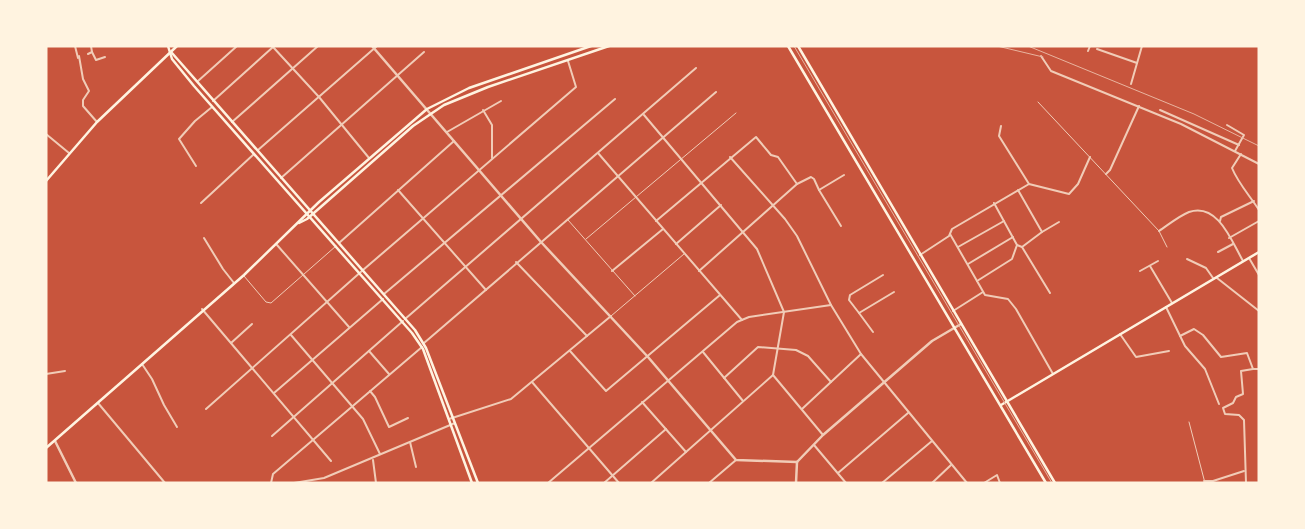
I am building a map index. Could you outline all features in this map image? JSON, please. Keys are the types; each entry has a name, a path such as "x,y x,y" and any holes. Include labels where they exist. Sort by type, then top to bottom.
{"main road":[{"path":"168,46 197,83 339,242 383,299 404,320 422,347 472,483"},
{"path":"46,181 96,122 178,46"},
{"path":"46,448 202,309 244,275 299,223 307,213 427,109 469,88 591,46"},
{"path":"299,223 314,213 430,113 465,95 609,46"},
{"path":"788,46 1046,483"},
{"path":"798,46 1055,483"},
{"path":"171,52 172,59 212,107 337,246 384,295 424,343 478,483"},
{"path":"530,68 532,72"},
{"path":"1001,405 1259,252"}],"street":[{"path":"74,46 89,91 83,100 83,106 96,122"},
{"path":"91,46 96,60 104,57"},
{"path":"197,83 237,46"},
{"path":"213,101 274,46 369,158"},
{"path":"232,122 318,46"},
{"path":"1088,51 1090,46"},
{"path":"1131,84 1142,46"},
{"path":"257,150 374,47 541,242 648,357 736,460"},
{"path":"1097,49 1138,63"},
{"path":"88,54 92,52"},
{"path":"281,178 424,52"},
{"path":"1041,56 1051,71 1139,106 1236,151 1259,164"},
{"path":"206,409 328,303 361,271 576,87 568,60"},
{"path":"272,436 696,68"},
{"path":"424,343 716,92"},
{"path":"384,295 615,99"},
{"path":"447,132 501,101"},
{"path":"1106,174 1110,170 1139,106"},
{"path":"196,166 179,139 195,121 212,107"},
{"path":"483,110 492,125 492,159"},
{"path":"1160,110 1239,145"},
{"path":"644,115 757,249 784,312 774,375 652,483"},
{"path":"1227,125 1244,135 1236,151"},
{"path":"1001,126 999,136 1029,184"},
{"path":"46,134 69,153"},
{"path":"656,221 754,138 758,137 771,155 778,157 797,184"},
{"path":"339,242 454,141"},
{"path":"598,152 742,320"},
{"path":"201,203 254,154"},
{"path":"1241,154 1232,168 1237,179 1245,186 1259,210"},
{"path":"730,157 785,219 797,236 831,304 860,354 967,483"},
{"path":"920,255 950,234 952,229 1029,184 1069,194 1078,184 1090,157"},
{"path":"819,190 844,175"},
{"path":"699,271 797,184 810,177 814,179 841,226"},
{"path":"398,190 486,290"},
{"path":"1018,190 1042,232"},
{"path":"1219,221 1221,217 1254,201"},
{"path":"994,203 1017,245 1022,247 1050,292"},
{"path":"676,244 721,205"},
{"path":"1158,231 1189,212 1206,212 1219,221 1243,261"},
{"path":"958,248 1004,221"},
{"path":"1230,238 1259,221"},
{"path":"1022,247 1059,222"},
{"path":"612,271 663,229"},
{"path":"950,234 983,292 1008,299 1016,309 1053,374"},
{"path":"968,264 1013,237"},
{"path":"204,238 222,269 234,282"},
{"path":"1218,252 1233,244"},
{"path":"276,245 349,327"},
{"path":"977,281 1012,260 1017,245"},
{"path":"1249,258 1259,275"},
{"path":"1188,259 1206,268 1214,278 1259,311"},
{"path":"1140,271 1158,261"},
{"path":"516,262 587,336"},
{"path":"1150,266 1172,303"},
{"path":"873,332 849,300 850,295 883,275"},
{"path":"859,314 894,292"},
{"path":"953,311 983,292"},
{"path":"570,351 606,391 720,295"},
{"path":"274,393 383,299"},
{"path":"548,483 587,447 742,320 831,304"},
{"path":"1166,307 1184,346 1205,369 1219,404"},
{"path":"202,309 330,461"},
{"path":"449,419 511,399 611,316"},
{"path":"230,343 252,324"},
{"path":"796,483 797,462 823,435 932,341 961,324"},
{"path":"1180,336 1194,329 1203,335 1221,357 1247,353 1253,369"},
{"path":"1120,334 1136,357 1169,351"},
{"path":"291,335 363,419 380,454"},
{"path":"270,483 273,474 422,347"},
{"path":"724,378 758,347 796,350 808,356 832,382"},
{"path":"369,351 389,374"},
{"path":"703,352 743,401"},
{"path":"801,409 860,354"},
{"path":"142,364 177,427"},
{"path":"1246,483 1244,470 1244,420 1239,415 1225,414 1223,408 1233,403 1236,397 1243,394 1241,371 1259,369"},
{"path":"46,374 65,371"},
{"path":"774,375 823,435"},
{"path":"532,382 619,483"},
{"path":"370,391 375,397 389,427 408,418"},
{"path":"642,402 686,452"},
{"path":"98,403 166,483"},
{"path":"838,473 908,413"},
{"path":"294,483 324,478 455,423"},
{"path":"604,483 666,429"},
{"path":"882,483 932,440"},
{"path":"55,441 76,483"},
{"path":"410,441 416,466"},
{"path":"814,445 846,483"},
{"path":"373,459 376,483"},
{"path":"709,483 736,460 797,462"},
{"path":"932,483 951,465"},
{"path":"1204,482 1244,470"},
{"path":"984,483 997,475 1000,483"}],"lane":[{"path":"1038,102 1158,231 1167,247"},
{"path":"586,240 736,113"},
{"path":"567,220 634,296"},
{"path":"244,275 268,304 304,276 337,246"},
{"path":"611,316 684,253"},
{"path":"1188,422 1204,482"}],"tram line":[{"path":"794,46 1052,483"}],"railway":[{"path":"997,46 1043,57"},
{"path":"1028,46 1194,114 1259,146"}]}
